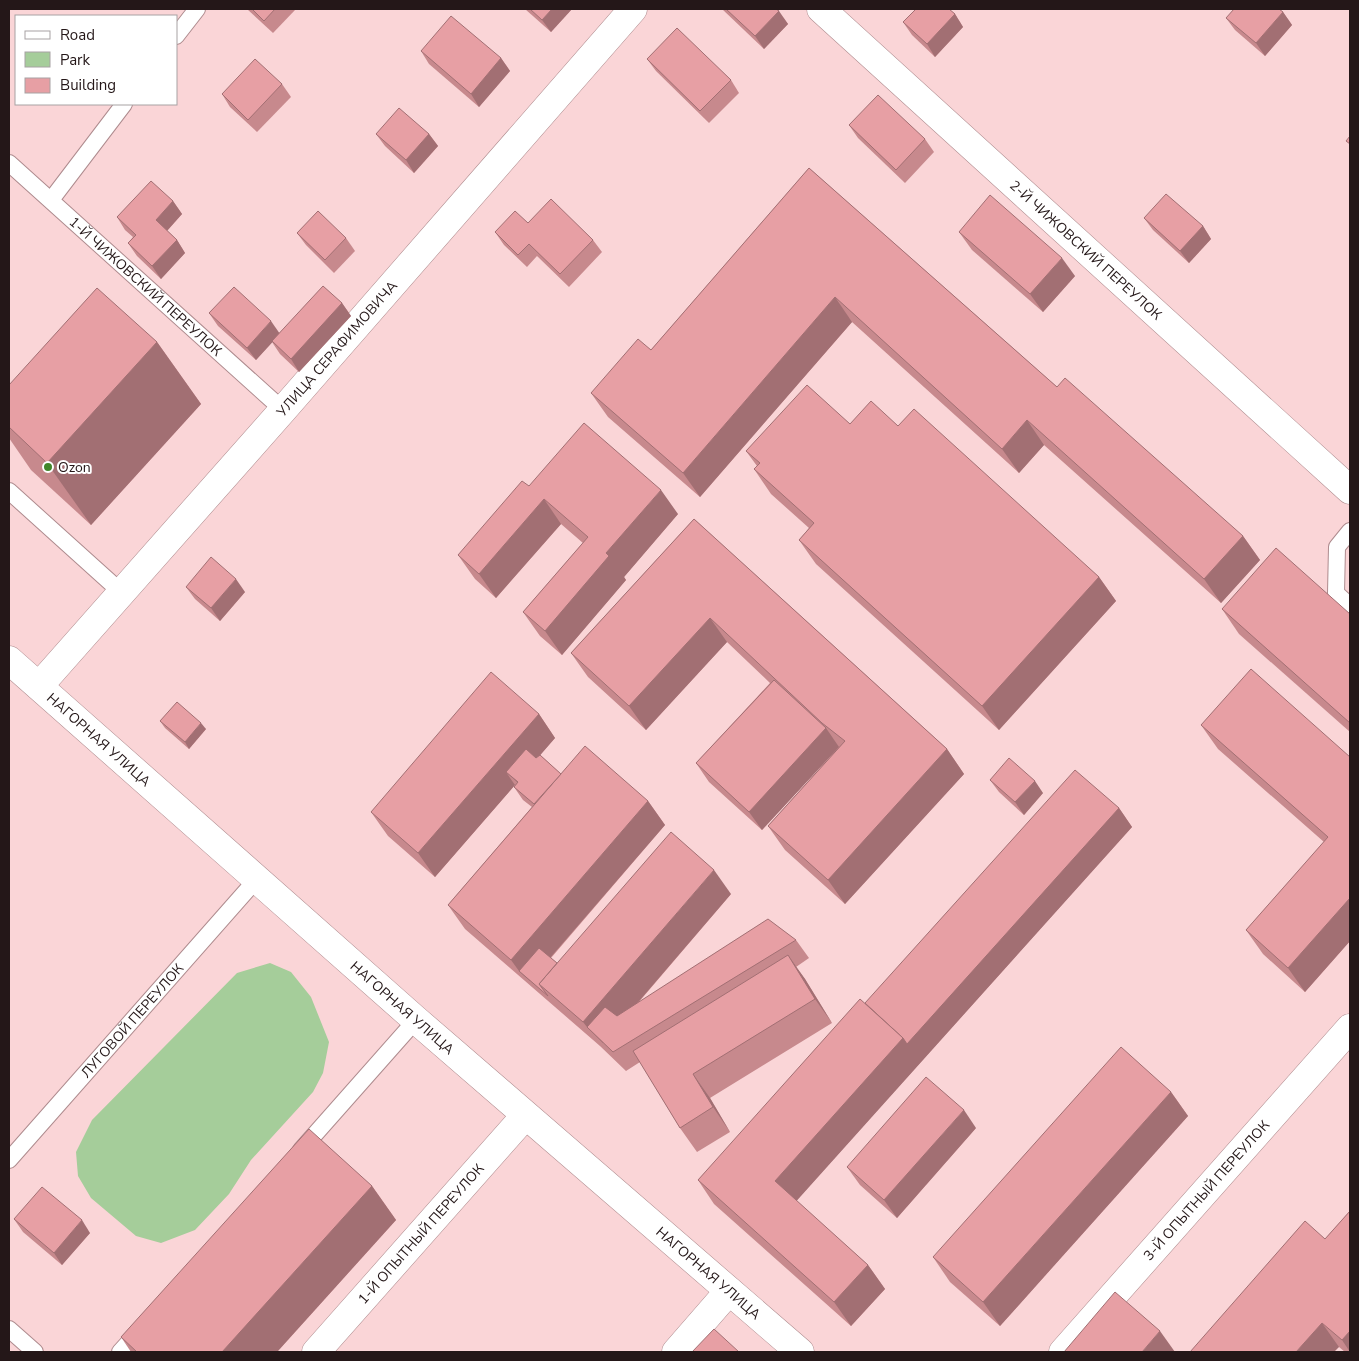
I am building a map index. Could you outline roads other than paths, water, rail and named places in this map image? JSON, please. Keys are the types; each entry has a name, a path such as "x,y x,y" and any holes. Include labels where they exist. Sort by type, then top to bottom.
{"street":[{"name":"УЛИЦА СЕРАФИМОВИЧА","path":"39,686 633,9"},
{"name":"2-Й ЧИЖОВСКИЙ ПЕРЕУЛОК","path":"821,9 1350,490"},
{"name":"НАГОРНАЯ УЛИЦА","path":"9,660 524,1116 800,1352"},
{"name":"3-Й ОПЫТНЫЙ ПЕРЕУЛОК","path":"1063,1352 1350,1028"},
{"name":"1-Й ОПЫТНЫЙ ПЕРЕУЛОК","path":"316,1352 524,1116"},
{"path":"676,1352 729,1291"}],"lane":[{"path":"178,33 197,9"},
{"path":"51,200 123,105"},
{"name":"1-Й ЧИЖОВСКИЙ ПЕРЕУЛОК","path":"9,163 283,410"},
{"path":"9,491 121,592"},
{"path":"1350,531 1337,547 1336,593 1350,606"},
{"name":"ЛУГОВОЙ ПЕРЕУЛОК","path":"9,1160 256,880"},
{"path":"294,1158 416,1020"},
{"path":"120,1352 152,1317"},
{"path":"9,1328 35,1352"}],"place":[{"name":"Ozon","path":"48,467"}]}
